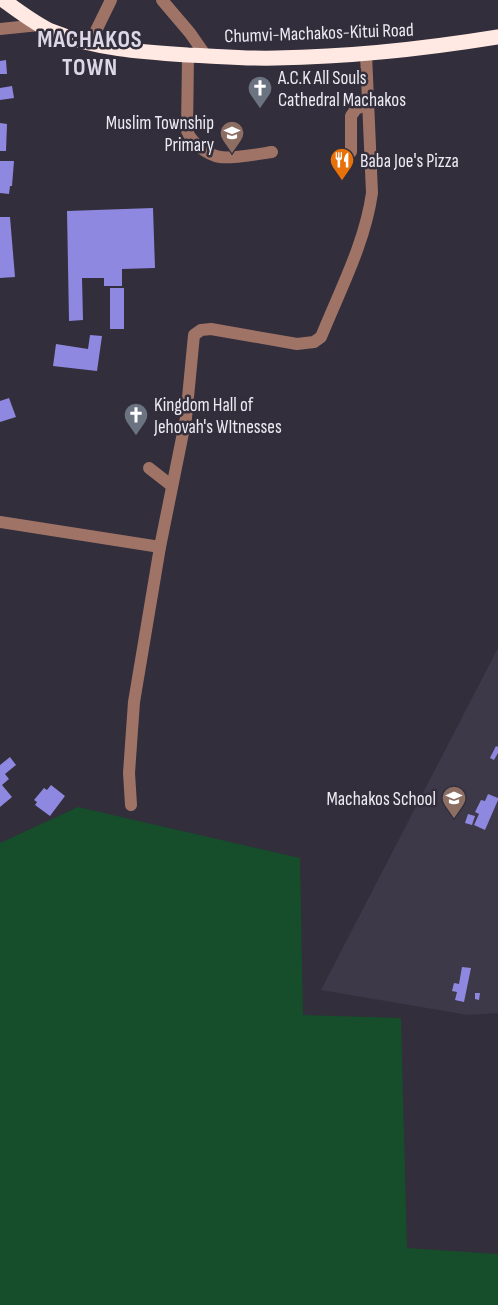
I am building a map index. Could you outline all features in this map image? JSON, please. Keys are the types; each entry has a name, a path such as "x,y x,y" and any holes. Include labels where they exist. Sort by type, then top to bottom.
{"highway":[{"name":"Chumvi-Machakos-Kitui Road","path":"3,0 39,25 52,31 90,43 131,51 275,58 366,54 498,37"}],"street":[{"path":"90,43 111,0"},
{"path":"162,0 190,33 206,56"},
{"path":"0,28 39,25"},
{"path":"131,805 129,773 133,711 160,547 186,418 190,390 193,338 201,330 211,329 297,344 314,342 322,336 355,254 371,202 366,54"},
{"path":"188,55 187,131 190,139 204,150 220,157 272,152"},
{"path":"351,152 351,116 356,109 367,104"},
{"path":"149,468 172,486"},
{"path":"0,522 160,547"}],"shaded area":[{"name":"Machakos School","path":"498,648 498,1013 468,1015 321,990"}],"green space":[{"path":"78,807 300,858 303,1015 401,1018 407,1248 498,1254 498,1305 0,1305 0,843"}],"building":[{"path":"6,60 7,74 0,74 0,61"},
{"path":"12,86 14,98 0,100 0,88"},
{"path":"0,123 7,124 6,151 0,151"},
{"path":"0,161 14,161 12,186 10,186 9,194 0,193"},
{"path":"153,208 155,268 122,269 122,286 104,286 104,278 82,278 83,320 69,321 67,211"},
{"path":"0,217 10,217 15,277 0,278"},
{"path":"110,288 124,288 124,329 110,329"},
{"path":"90,335 102,336 97,371 53,366 56,344 88,349"},
{"path":"9,398 16,417 0,422 0,401"},
{"path":"496,746 498,747 498,753 494,760 490,758"},
{"path":"10,757 16,765 5,774 9,779 2,785 12,797 0,807 0,765"},
{"path":"51,785 65,796 50,816 35,805 37,802 34,800 44,788 47,790"},
{"path":"488,794 498,798 498,800 485,830 474,825 479,814 475,812 481,800 485,801"},
{"path":"468,814 475,816 472,825 465,823"},
{"path":"462,967 471,968 464,1002 455,1000 457,992 452,991 454,983 459,984"},
{"path":"475,993 480,993 479,1000 475,999"}],"place":[{"name":"A.C.K All Souls Cathedral Machakos","path":"260,109"},
{"name":"Muslim Township Primary","path":"232,154"},
{"name":"Baba Joe's Pizza","path":"342,181"},
{"name":"Kingdom Hall of Jehovah's WItnesses","path":"136,436"},
{"name":"Machakos School","path":"454,819"}],"district":[{"name":"MACHAKOS TOWN","path":"90,53"}]}
